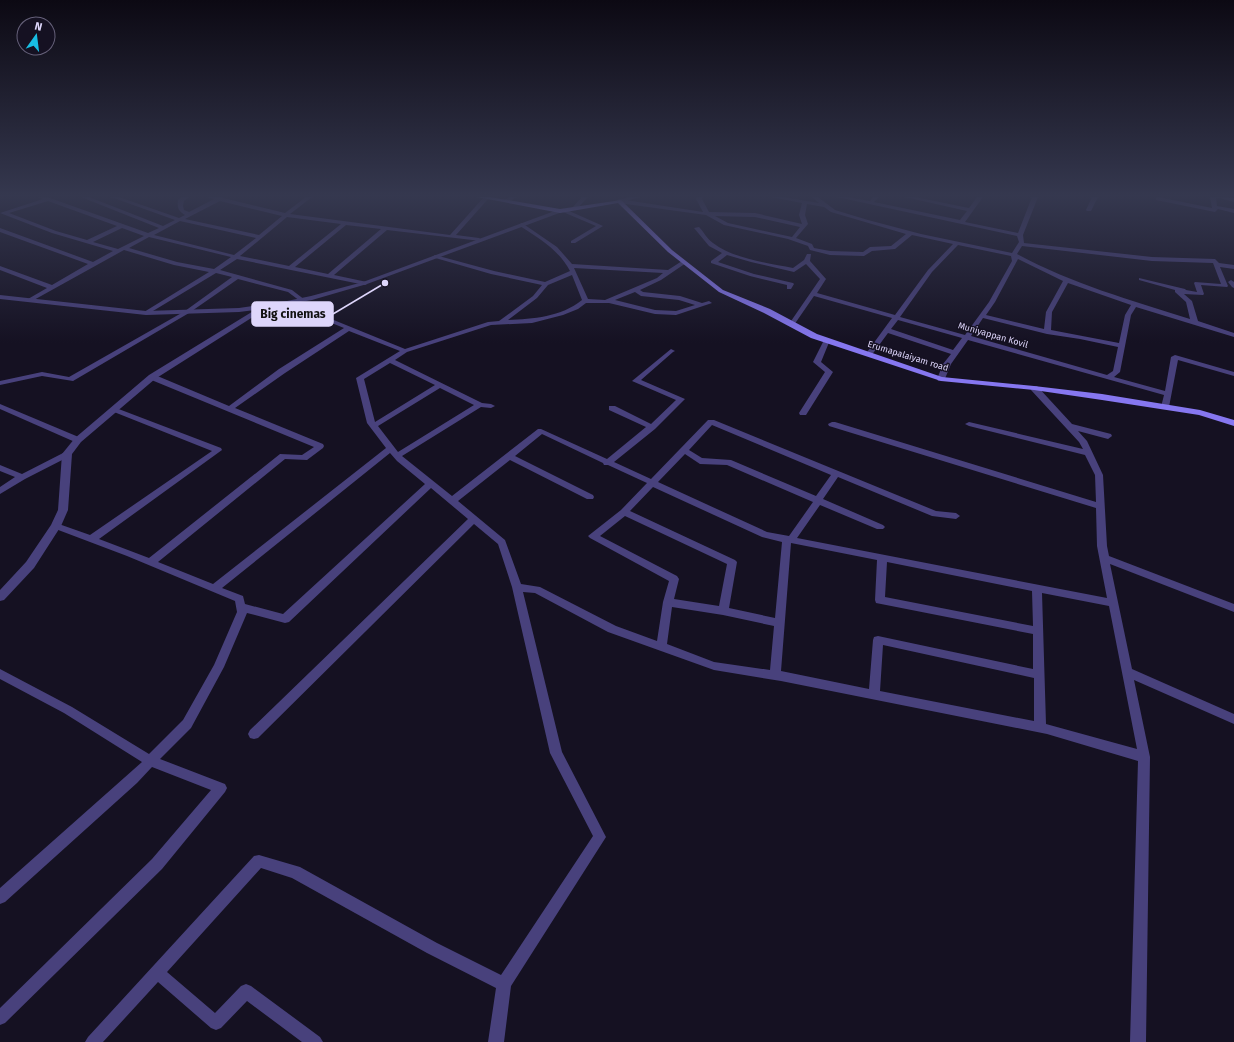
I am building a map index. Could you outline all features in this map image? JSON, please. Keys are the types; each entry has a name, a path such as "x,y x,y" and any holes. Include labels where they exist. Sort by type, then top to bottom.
{"main road":[{"name":"Erumapalaiyam road","path":"665,246 721,290 814,336 941,379 1034,388 1165,407 1234,423"}],"street":[{"path":"43,246 93,264"},
{"path":"102,246 290,291 302,300"},
{"path":"30,300 51,287 129,246"},
{"path":"190,246 236,257 365,283"},
{"path":"146,313 236,257 250,246"},
{"path":"290,268 317,246"},
{"path":"329,276 364,246"},
{"path":"0,297 146,313 239,310 302,300 365,283 465,246"},
{"path":"554,246 570,262 585,301"},
{"path":"712,246 754,261 794,270 807,261 812,249 810,246"},
{"path":"812,249 830,253 864,254 870,249 893,248 896,246"},
{"path":"869,355 895,317 930,271 955,246"},
{"path":"970,246 1014,255 1039,270 1066,281 1134,305 1234,335"},
{"path":"941,379 947,364 982,316 1015,261 1014,255 1020,246"},
{"path":"1035,246 1152,259 1215,262 1216,264 1234,267"},
{"path":"726,252 713,262 752,275 791,284 789,288"},
{"path":"436,257 493,273 546,284"},
{"path":"792,324 823,279 807,261"},
{"path":"496,1042 504,984 600,837 556,753 517,587 502,542 430,484 397,456 390,448 371,423 360,378 405,351 490,323 532,321 561,314 576,308 585,301 609,301 659,279 684,262"},
{"path":"1196,323 1189,301 1177,291 1201,294 1198,283 1225,286 1216,264"},
{"path":"501,322 535,297 546,284 572,269 592,266 669,272"},
{"path":"0,268 51,287"},
{"path":"0,383 42,374 70,379 187,312 236,277"},
{"path":"1141,279 1194,293"},
{"path":"1047,332 1049,312 1066,281"},
{"path":"1234,282 1232,282 1234,286"},
{"path":"609,301 655,312 669,313 676,313 705,304 680,298 641,294 635,289"},
{"name":"Muniyappan Kovil","path":"813,294 1168,394"},
{"path":"287,303 405,351"},
{"path":"0,491 22,477 67,454 78,440 152,377 268,305"},
{"path":"1109,377 1116,372 1128,315 1134,305"},
{"path":"982,316 1047,332 1080,337 1121,346"},
{"path":"230,409 282,371 349,328"},
{"path":"886,330 955,353"},
{"path":"803,413 828,372 817,362 828,340"},
{"path":"607,463 652,427 681,399 636,381 671,351"},
{"path":"1165,407 1175,357 1234,374"},
{"path":"390,360 480,405 491,406"},
{"path":"151,562 283,456 304,458 320,446 152,377"},
{"path":"373,426 440,385"},
{"path":"1034,388 1083,441 1099,475 1102,546 1144,757 1138,1042"},
{"path":"397,456 480,405"},
{"path":"0,406 78,440"},
{"path":"612,408 652,427"},
{"path":"92,539 218,450 114,410"},
{"path":"661,647 668,602 674,579 594,536 624,512 711,422 935,514 956,516"},
{"path":"832,424 1100,506"},
{"path":"969,424 1089,453"},
{"path":"1069,426 1108,436"},
{"path":"452,501 541,431 607,463 766,535 1113,604"},
{"path":"214,589 390,448"},
{"path":"684,450 700,461 728,462 880,527"},
{"path":"0,597 30,565 56,526 63,510 67,454"},
{"path":"509,456 590,497"},
{"path":"0,468 22,477"},
{"path":"774,675 789,540 836,474"},
{"path":"241,607 285,619 430,484"},
{"path":"624,512 732,562 723,611"},
{"path":"254,734 473,519"},
{"path":"0,897 150,761 187,724 219,667 242,612 239,599 151,562 56,526"},
{"path":"882,558 880,600 1038,631"},
{"path":"1104,558 1234,608"},
{"path":"517,587 538,590 612,629 714,666 774,675 874,694 1040,728 1144,757"},
{"path":"1037,588 1040,728"},
{"path":"668,602 723,611 779,623"},
{"path":"874,694 878,640 1039,675"},
{"path":"1127,672 1234,719"},
{"path":"0,674 68,710 150,761 221,788 157,864 0,1018"},
{"path":"93,1042 158,973 259,860 295,872 432,948 504,984"},
{"path":"158,973 216,1023 246,991 315,1042"}],"place":[{"name":"Big cinemas","path":"385,283"}]}
